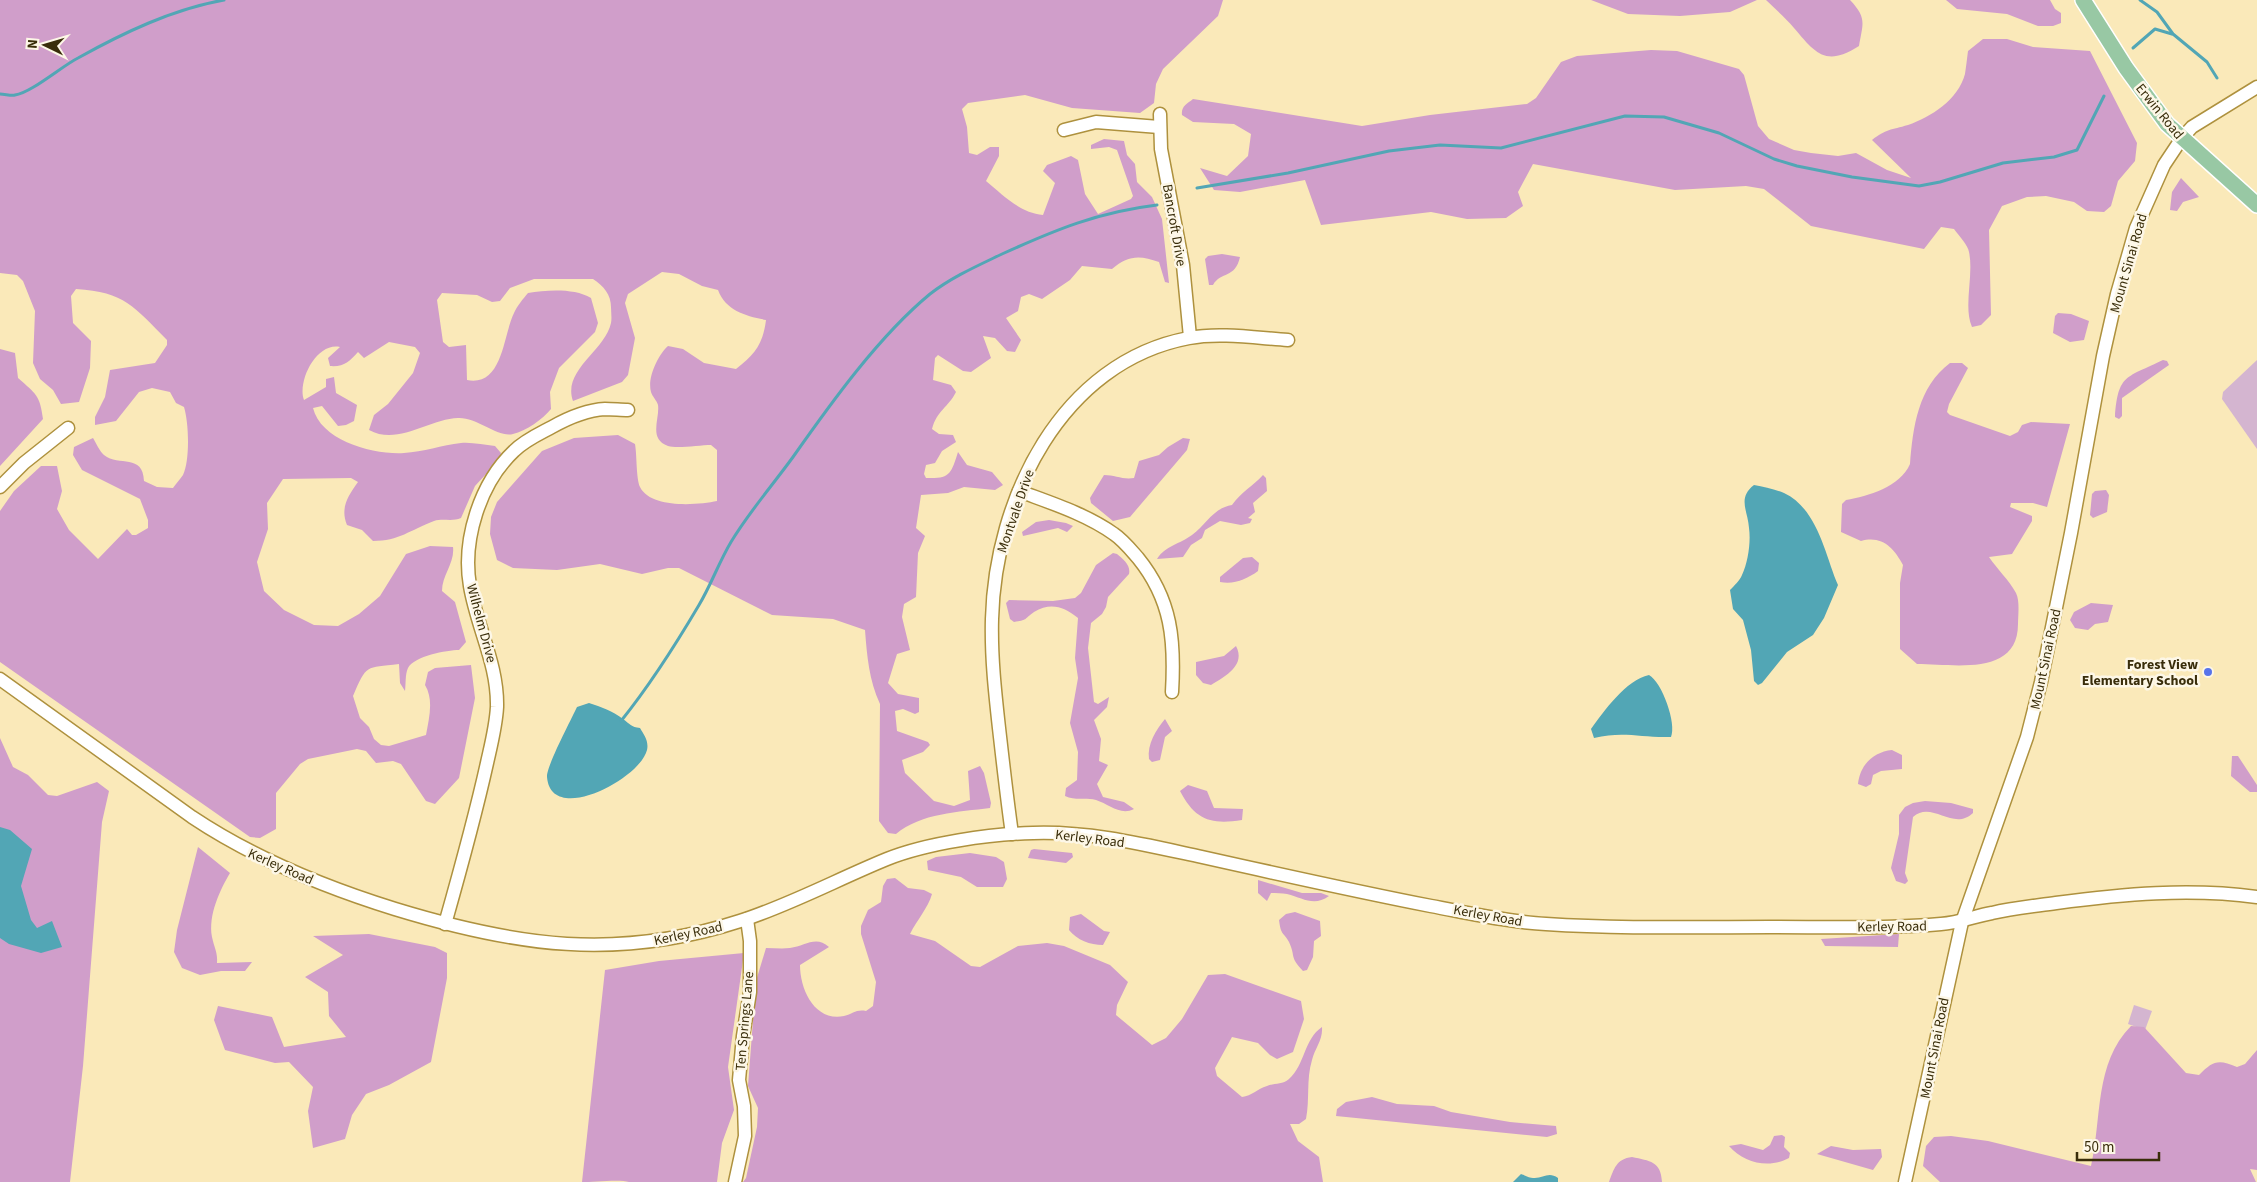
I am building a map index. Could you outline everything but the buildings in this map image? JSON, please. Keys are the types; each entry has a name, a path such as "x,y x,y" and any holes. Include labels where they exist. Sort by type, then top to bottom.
{"main road":[{"name":"Erwin Road","path":"2083,0 2146,96 2167,124 2257,205"}],"street":[{"name":"Mount Sinai Road","path":"1905,1182 1962,922 2027,737 2038,692 2071,533 2101,364 2119,286 2136,228 2149,195 2164,165 2182,138 2192,127 2257,87"},
{"name":"Bancroft Drive","path":"1160,114 1161,149 1183,265 1190,337"},
{"path":"1064,130 1096,122 1159,127"},
{"name":"Montvale Drive","path":"1012,834 992,669 992,617 999,558 1019,491 1040,447 1068,408 1085,391 1121,364 1142,353 1190,337 1288,340"},
{"name":"Wilhelm Drive","path":"445,924 482,785 497,710 494,668 470,586 468,564 470,538 479,507 499,469 513,452 531,438 563,421 584,414 606,409 628,410"},
{"path":"0,487 24,463 68,428"},
{"path":"1019,491 1093,522 1115,534 1144,566 1155,582 1170,620 1174,658 1172,692"},
{"name":"Kerley Road","path":"0,679 192,817 242,849 327,886 445,924 522,941 594,946 654,941 714,929 747,919 888,858 948,844 1012,834 1065,833 1128,842 1413,902 1543,924 1669,928 1913,926 1962,922 1990,913 2126,894 2189,892 2257,897"},
{"name":"Ten Springs Lane","path":"735,1182 745,1136 744,1106 739,1080 750,992 750,941 747,919"}],"shaded area":[{"path":"0,0 1223,0 1218,16 1163,69 1156,84 1154,103 1140,113 1072,108 1025,95 968,103 962,109 967,127 969,153 977,155 990,147 999,147 999,156 986,181 1019,207 1035,214 1043,215 1055,183 1043,171 1047,165 1071,156 1078,160 1085,194 1098,214 1131,199 1133,196 1117,150 1109,147 1091,149 1091,145 1104,139 1124,141 1127,155 1135,164 1137,182 1152,197 1162,219 1169,283 1165,282 1159,262 1146,258 1129,259 1112,269 1082,266 1070,280 1042,299 1029,294 1021,297 1018,311 1006,318 1021,340 1015,352 1007,351 995,338 983,336 991,358 971,372 963,371 938,355 935,358 933,380 951,385 956,392 937,417 932,429 939,434 953,435 956,442 942,451 935,463 926,465 924,474 926,478 940,477 948,474 958,452 967,465 992,472 1003,485 995,490 964,487 948,493 921,495 916,528 925,536 918,553 916,597 904,604 902,617 910,650 897,654 888,683 898,694 919,698 919,712 915,714 903,709 895,711 897,731 928,742 930,745 923,752 902,760 905,773 934,801 954,806 970,800 968,771 980,766 984,773 991,803 990,808 953,812 929,818 906,827 896,834 888,833 879,821 880,704 871,677 865,630 833,619 772,615 679,568 668,568 642,574 600,564 557,570 513,568 497,560 490,534 491,517 497,502 542,451 574,438 618,435 635,444 640,487 654,499 676,504 698,504 717,501 717,450 711,445 672,447 658,439 656,428 658,405 650,386 652,374 657,361 668,346 683,349 704,363 736,369 757,348 763,336 766,320 751,317 731,308 718,290 702,286 679,274 662,272 628,294 625,303 635,338 628,375 622,382 573,401 571,390 573,380 601,343 611,323 610,299 604,288 597,282 593,279 534,279 510,288 500,301 492,302 477,295 442,293 437,300 443,342 449,347 466,345 467,380 479,380 488,376 495,368 504,346 510,322 518,305 528,293 569,291 591,298 598,323 595,332 559,368 550,392 551,409 534,424 513,434 501,433 472,421 458,418 447,419 391,435 369,430 374,415 388,404 413,373 420,353 415,347 389,342 364,358 358,352 346,363 339,366 330,366 328,358 340,347 331,347 316,357 310,365 303,383 304,400 326,387 326,379 334,377 336,393 357,405 354,421 338,426 322,406 313,408 318,419 326,429 350,444 378,451 404,453 469,443 495,446 501,453 499,460 475,486 461,518 434,521 382,541 373,541 362,530 347,525 344,513 346,502 358,482 351,478 283,479 267,503 268,529 257,562 264,591 284,610 314,625 338,626 359,614 380,596 406,554 430,546 453,547 452,558 442,591 455,602 466,642 459,650 431,654 411,664 406,673 405,691 400,683 399,664 373,667 368,670 361,678 353,696 360,718 369,727 374,739 381,745 389,746 426,735 430,709 428,691 425,685 428,672 435,668 471,665 475,698 459,778 435,804 426,801 401,764 393,761 376,763 366,751 357,749 308,759 300,764 276,793 276,829 260,838 250,837 0,662 0,511 14,491 41,466 57,466 62,491 57,509 69,530 98,559 127,529 132,535 136,535 148,528 148,520 140,499 82,470 73,455 74,447 93,438 104,455 135,464 139,467 143,472 144,481 157,487 173,488 183,475 187,460 188,441 184,407 176,403 170,392 152,388 139,392 116,421 95,425 95,417 105,397 110,370 155,363 167,345 167,340 128,303 93,291 76,289 71,296 73,323 91,341 90,368 79,402 61,404 53,390 40,379 33,363 35,311 23,281 17,275 0,273"},
{"path":"1591,0 1757,0 1730,12 1680,16 1628,14"},
{"path":"1766,0 1850,0 1859,12 1862,21 1859,46 1838,56 1822,55 1809,45"},
{"path":"1946,0 2050,0 2055,9 2061,13 2061,23 2053,26 2038,26 2007,14 1957,9"},
{"path":"1983,39 2007,39 2033,47 2090,51 2137,143 2135,161 2118,181 2111,206 2104,212 2087,211 2074,202 2046,196 2027,197 2002,206 1989,230 1991,315 1981,325 1972,327 1968,310 1969,252 1965,243 1954,229 1941,227 1924,249 1811,226 1764,189 1746,186 1675,190 1533,164 1518,192 1523,206 1506,218 1467,219 1431,212 1321,225 1305,180 1240,192 1214,190 1200,168 1227,176 1248,156 1251,134 1234,124 1193,122 1182,115 1183,107 1193,99 1362,126 1430,115 1527,104 1536,98 1561,62 1577,56 1651,50 1677,51 1739,69 1744,75 1758,126 1769,139 1794,150 1811,153 1838,156 1856,153 1887,170 1911,178 1872,140 1885,132 1917,122 1934,112 1950,99 1956,92 1965,74 1968,51"},
{"path":"2181,178 2199,197 2183,202 2177,211 2170,210 2172,192"},
{"path":"1222,254 1240,257 1238,264 1231,272 1220,278 1213,285 1209,285 1205,259 1208,256"},
{"path":"2058,313 2071,314 2089,321 2084,340 2070,342 2053,333 2055,316"},
{"path":"0,349 15,353 18,378 39,400 43,419 0,466"},
{"path":"2163,360 2167,361 2169,365 2122,398 2122,416 2119,419 2115,417 2116,403 2122,384 2133,374"},
{"path":"2257,360 2257,449 2222,399 2223,392"},
{"path":"1950,363 1962,363 1968,368 1949,404 1947,412 1950,415 2010,436 2018,432 2022,425 2031,422 2070,424 2047,507 2033,503 2011,503 2010,507 2032,516 2032,521 2012,554 1989,557 2017,596 2018,624 2015,641 2007,653 1996,660 1981,664 1917,664 1900,649 1900,583 1903,565 1896,553 1881,541 1861,541 1841,532 1842,504 1846,500 1882,489 1899,479 1905,472 1910,464 1913,436 1924,396 1939,373"},
{"path":"1183,438 1190,439 1187,450 1130,517 1113,521 1091,503 1090,498 1104,475 1134,478 1139,461 1159,455"},
{"path":"1263,475 1266,478 1267,491 1253,503 1255,512 1248,518 1252,519 1250,523 1241,525 1220,521 1205,530 1202,538 1191,545 1183,557 1157,559 1168,548 1192,535 1215,513 1232,505 1239,496"},
{"path":"2106,490 2109,495 2107,512 2093,518 2090,515 2092,494 2095,491"},
{"path":"1049,520 1073,526 1067,532 1058,528 1023,536 1022,532 1036,522"},
{"path":"1113,553 1126,562 1129,574 1108,597 1102,614 1091,623 1088,648 1094,702 1098,704 1109,697 1107,707 1094,720 1101,739 1099,761 1108,765 1097,784 1103,797 1124,802 1134,809 1129,811 1115,809 1096,800 1065,796 1066,788 1077,780 1078,752 1070,723 1078,678 1075,658 1078,618 1068,611 1057,607 1046,607 1034,612 1024,620 1014,622 1010,619 1006,603 1009,600 1053,601 1075,598 1081,593 1096,565"},
{"path":"1252,557 1259,563 1258,571 1240,581 1220,582 1220,577 1243,558"},
{"path":"2091,603 2113,605 2108,622 2095,624 2088,630 2075,628 2070,620 2074,612"},
{"path":"1236,646 1238,659 1233,669 1211,685 1203,683 1196,675 1196,662 1224,656"},
{"path":"1165,719 1172,731 1165,737 1160,760 1152,762 1149,759 1149,748 1155,733"},
{"path":"0,738 13,767 28,775 48,795 57,796 97,782 109,791 102,822 83,1066 70,1182 0,1182"},
{"path":"1892,750 1902,755 1902,769 1881,771 1873,775 1871,784 1866,787 1858,784 1861,771 1873,757 1879,753"},
{"path":"2232,756 2238,756 2257,785 2257,792 2250,792 2231,776"},
{"path":"1188,785 1207,791 1214,808 1243,809 1242,820 1213,821 1198,814 1180,791"},
{"path":"1925,801 1951,803 1973,809 1973,813 1965,818 1958,819 1928,812 1920,813 1913,817 1905,873 1908,881 1905,884 1896,881 1891,868 1899,834 1899,815 1905,807 1913,803"},
{"path":"198,847 230,873 222,887 213,912 211,929 217,963 252,962 245,971 221,971 200,975 182,968 174,952 177,930"},
{"path":"1031,850 1072,853 1073,857 1066,863 1028,858"},
{"path":"970,853 996,857 1004,862 1007,879 1003,887 977,887 961,877 928,870 927,861 936,857"},
{"path":"895,878 908,888 924,890 932,894 910,934 935,941 971,966 980,967 1018,946 1047,943 1064,946 1110,965 1128,982 1117,1005 1116,1015 1152,1045 1166,1038 1182,1019 1208,975 1225,974 1301,1001 1304,1019 1293,1052 1277,1059 1258,1043 1232,1037 1215,1068 1217,1076 1242,1097 1267,1086 1284,1082 1294,1073 1312,1038 1322,1027 1320,1040 1310,1067 1306,1119 1299,1124 1290,1124 1298,1141 1319,1157 1323,1182 743,1182 746,1178 757,1127 758,1108 748,1086 756,981 766,948 790,948 810,942 820,942 829,947 800,965 806,994 817,1009 834,1017 866,1011 873,1006 876,982 861,934 861,926 868,910 881,902 883,886 887,879"},
{"path":"1258,880 1302,893 1321,893 1329,896 1313,901 1287,894 1271,893 1267,901 1258,893"},
{"path":"1295,912 1320,921 1321,936 1314,941 1313,957 1307,970 1303,971 1294,959 1289,942 1281,931 1279,920 1286,914"},
{"path":"1081,914 1104,931 1110,932 1103,945 1084,941 1076,937 1069,930 1070,917"},
{"path":"369,934 435,947 447,953 447,978 431,1062 389,1085 366,1094 352,1115 345,1139 313,1148 308,1111 313,1087 289,1062 275,1063 225,1050 214,1020 218,1006 272,1017 284,1047 346,1037 329,1016 328,992 305,977 343,955 313,936"},
{"path":"1899,934 1898,947 1825,946 1821,939"},
{"path":"744,953 728,1067 734,1110 722,1143 717,1182 582,1182 605,970 659,961"},
{"path":"2134,1005 2152,1011 2145,1030 2128,1024"},
{"path":"2131,1026 2144,1027 2186,1073 2199,1075 2212,1064 2220,1062 2237,1067 2245,1064 2257,1050 2257,1170 2250,1169 2256,1182 1940,1182 1923,1166 1926,1146 1934,1137 1951,1136 1988,1141 2091,1166 2105,1074 2119,1041"},
{"path":"1372,1097 1397,1104 1434,1106 1451,1112 1510,1122 1556,1126 1557,1134 1547,1137 1336,1116 1337,1109 1346,1102"},
{"path":"1782,1135 1785,1137 1784,1147 1790,1153 1789,1158 1773,1163 1757,1163 1749,1160 1742,1157 1729,1146 1741,1144 1763,1150 1770,1145 1774,1136"},
{"path":"1831,1146 1853,1150 1881,1149 1882,1157 1873,1170 1817,1154"},
{"path":"1632,1157 1649,1161 1657,1166 1662,1182 1609,1182 1619,1162"}],"water":[{"path":"1754,485 1784,493 1796,500 1805,510 1819,534 1838,585 1824,618 1813,635 1787,652 1762,683 1758,685 1754,681 1751,650 1743,620 1733,609 1730,590 1741,577 1747,558 1750,534 1745,500 1749,490"},
{"path":"1649,675 1659,686 1667,704 1672,723 1671,737 1614,735 1594,738 1591,729 1609,705 1632,683"},
{"path":"589,703 611,711 633,726 640,728 647,741 647,750 641,761 629,773 613,784 596,793 579,798 563,798 552,791 547,777 548,772 554,754 577,707"},
{"path":"0,827 10,830 32,849 21,886 31,920 37,928 52,921 62,947 41,953 9,944 0,938"},
{"path":"1521,1174 1533,1178 1551,1175 1558,1178 1558,1182 1513,1182"}],"waterway":[{"path":"0,94 13,95 29,90 78,58 149,23 186,9 224,0"},
{"path":"2140,0 2157,12 2173,34 2207,62 2217,78"},
{"path":"2133,48 2155,29 2172,34"},
{"path":"1197,188 1288,173 1389,151 1440,145 1501,148 1625,116 1664,117 1719,133 1774,159 1797,166 1852,177 1919,186 1940,182 2003,163 2054,157 2077,150 2104,96"},
{"path":"621,721 681,635 745,520 857,371 911,311 947,282 1021,245 1096,217 1157,205"}],"place":[{"name":"Forest View Elementary School","path":"2208,672"}]}
